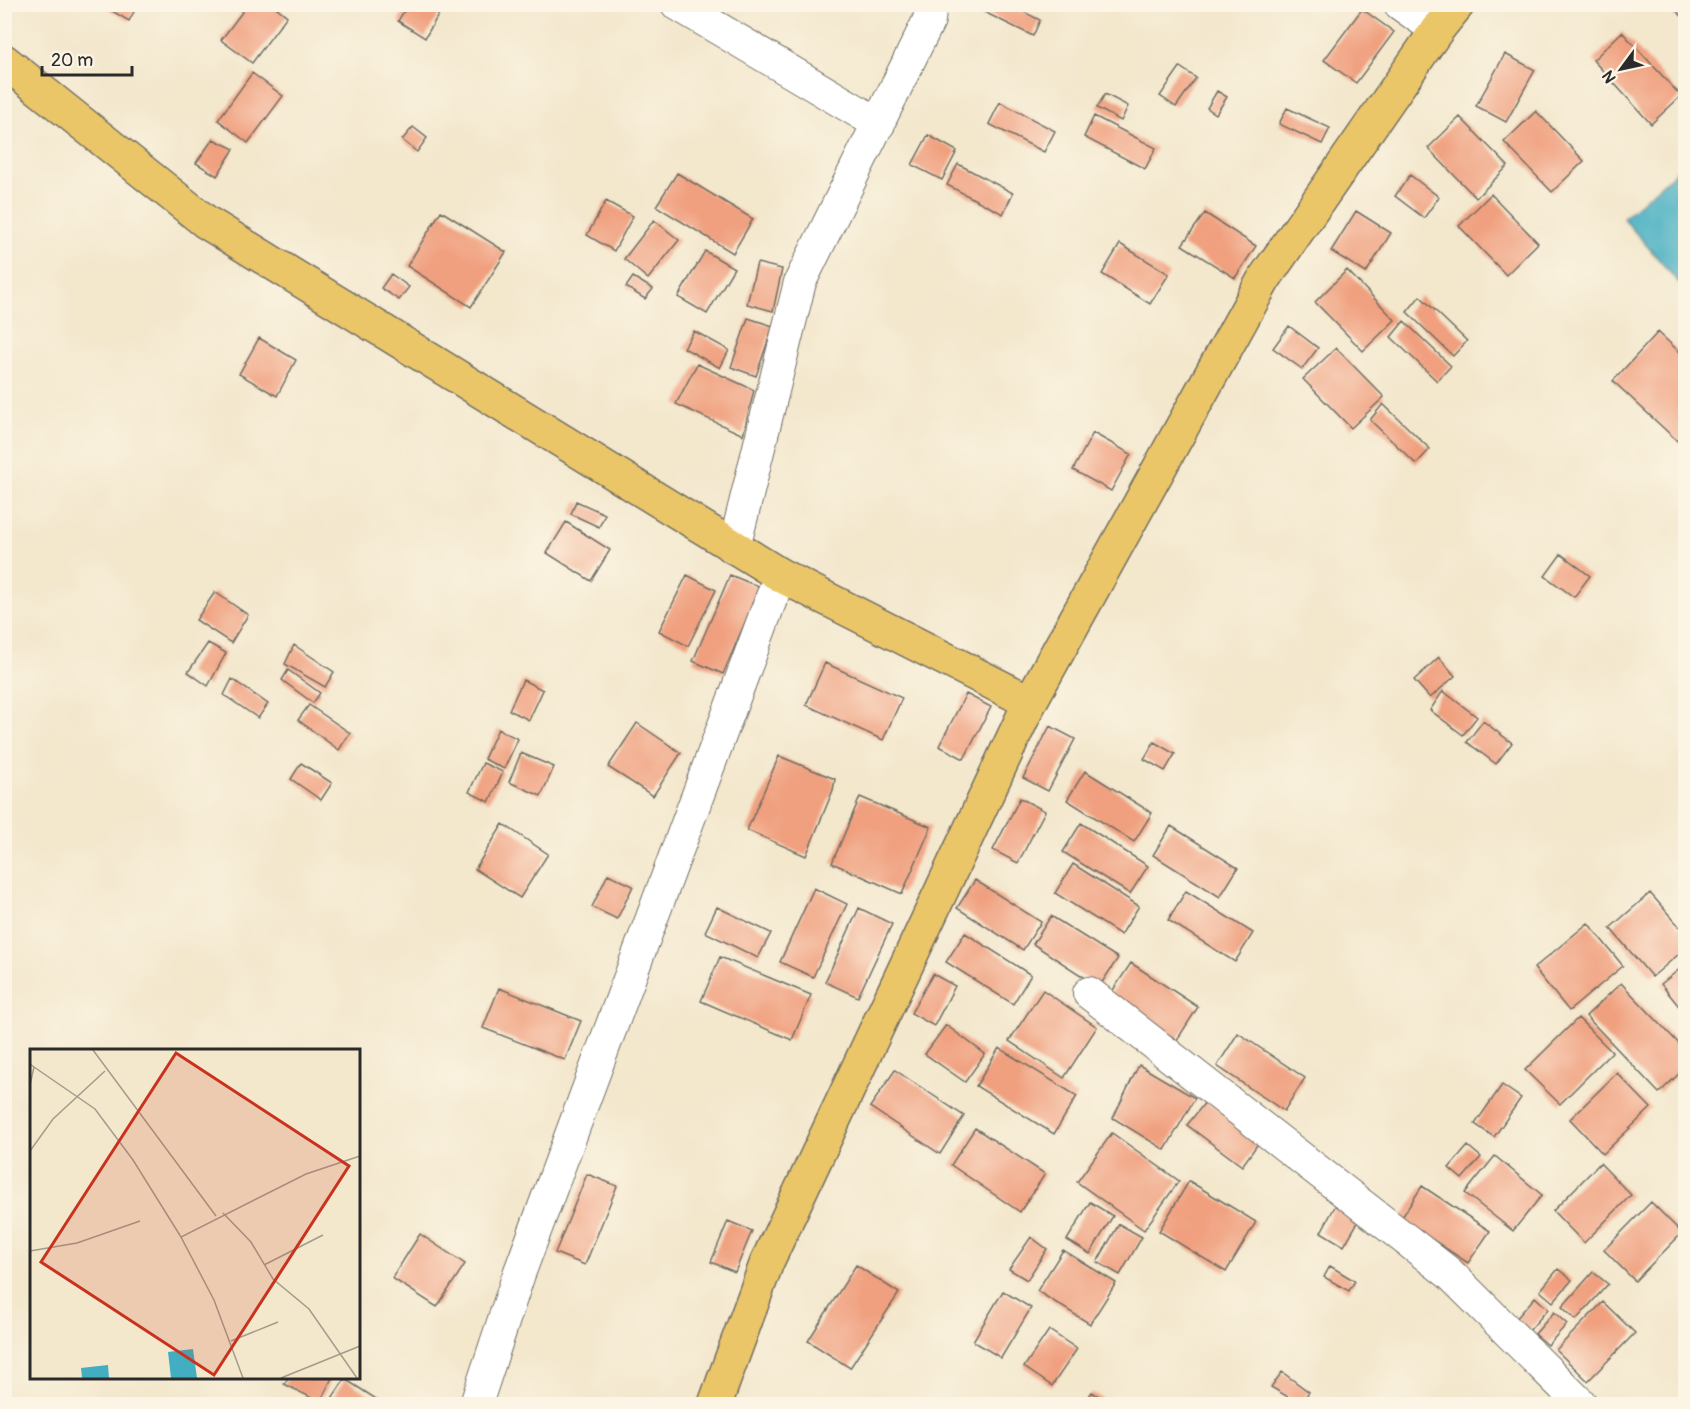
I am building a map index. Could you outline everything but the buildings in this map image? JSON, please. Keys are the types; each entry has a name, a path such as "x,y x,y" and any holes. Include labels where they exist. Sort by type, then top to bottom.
{"main road":[{"path":"715,1404 767,1262 1030,702 1264,279 1437,30 1458,4"},
{"path":"4,61 206,222 780,575 1030,702"}],"street":[{"path":"677,4 879,123"},
{"path":"734,548 800,282 929,20 931,4"},
{"path":"1400,4 1437,30"},
{"path":"476,1404 519,1274 780,575"},
{"path":"1089,993 1449,1273 1581,1404"}],"water":[{"path":"1685,164 1685,290 1623,218"}]}
